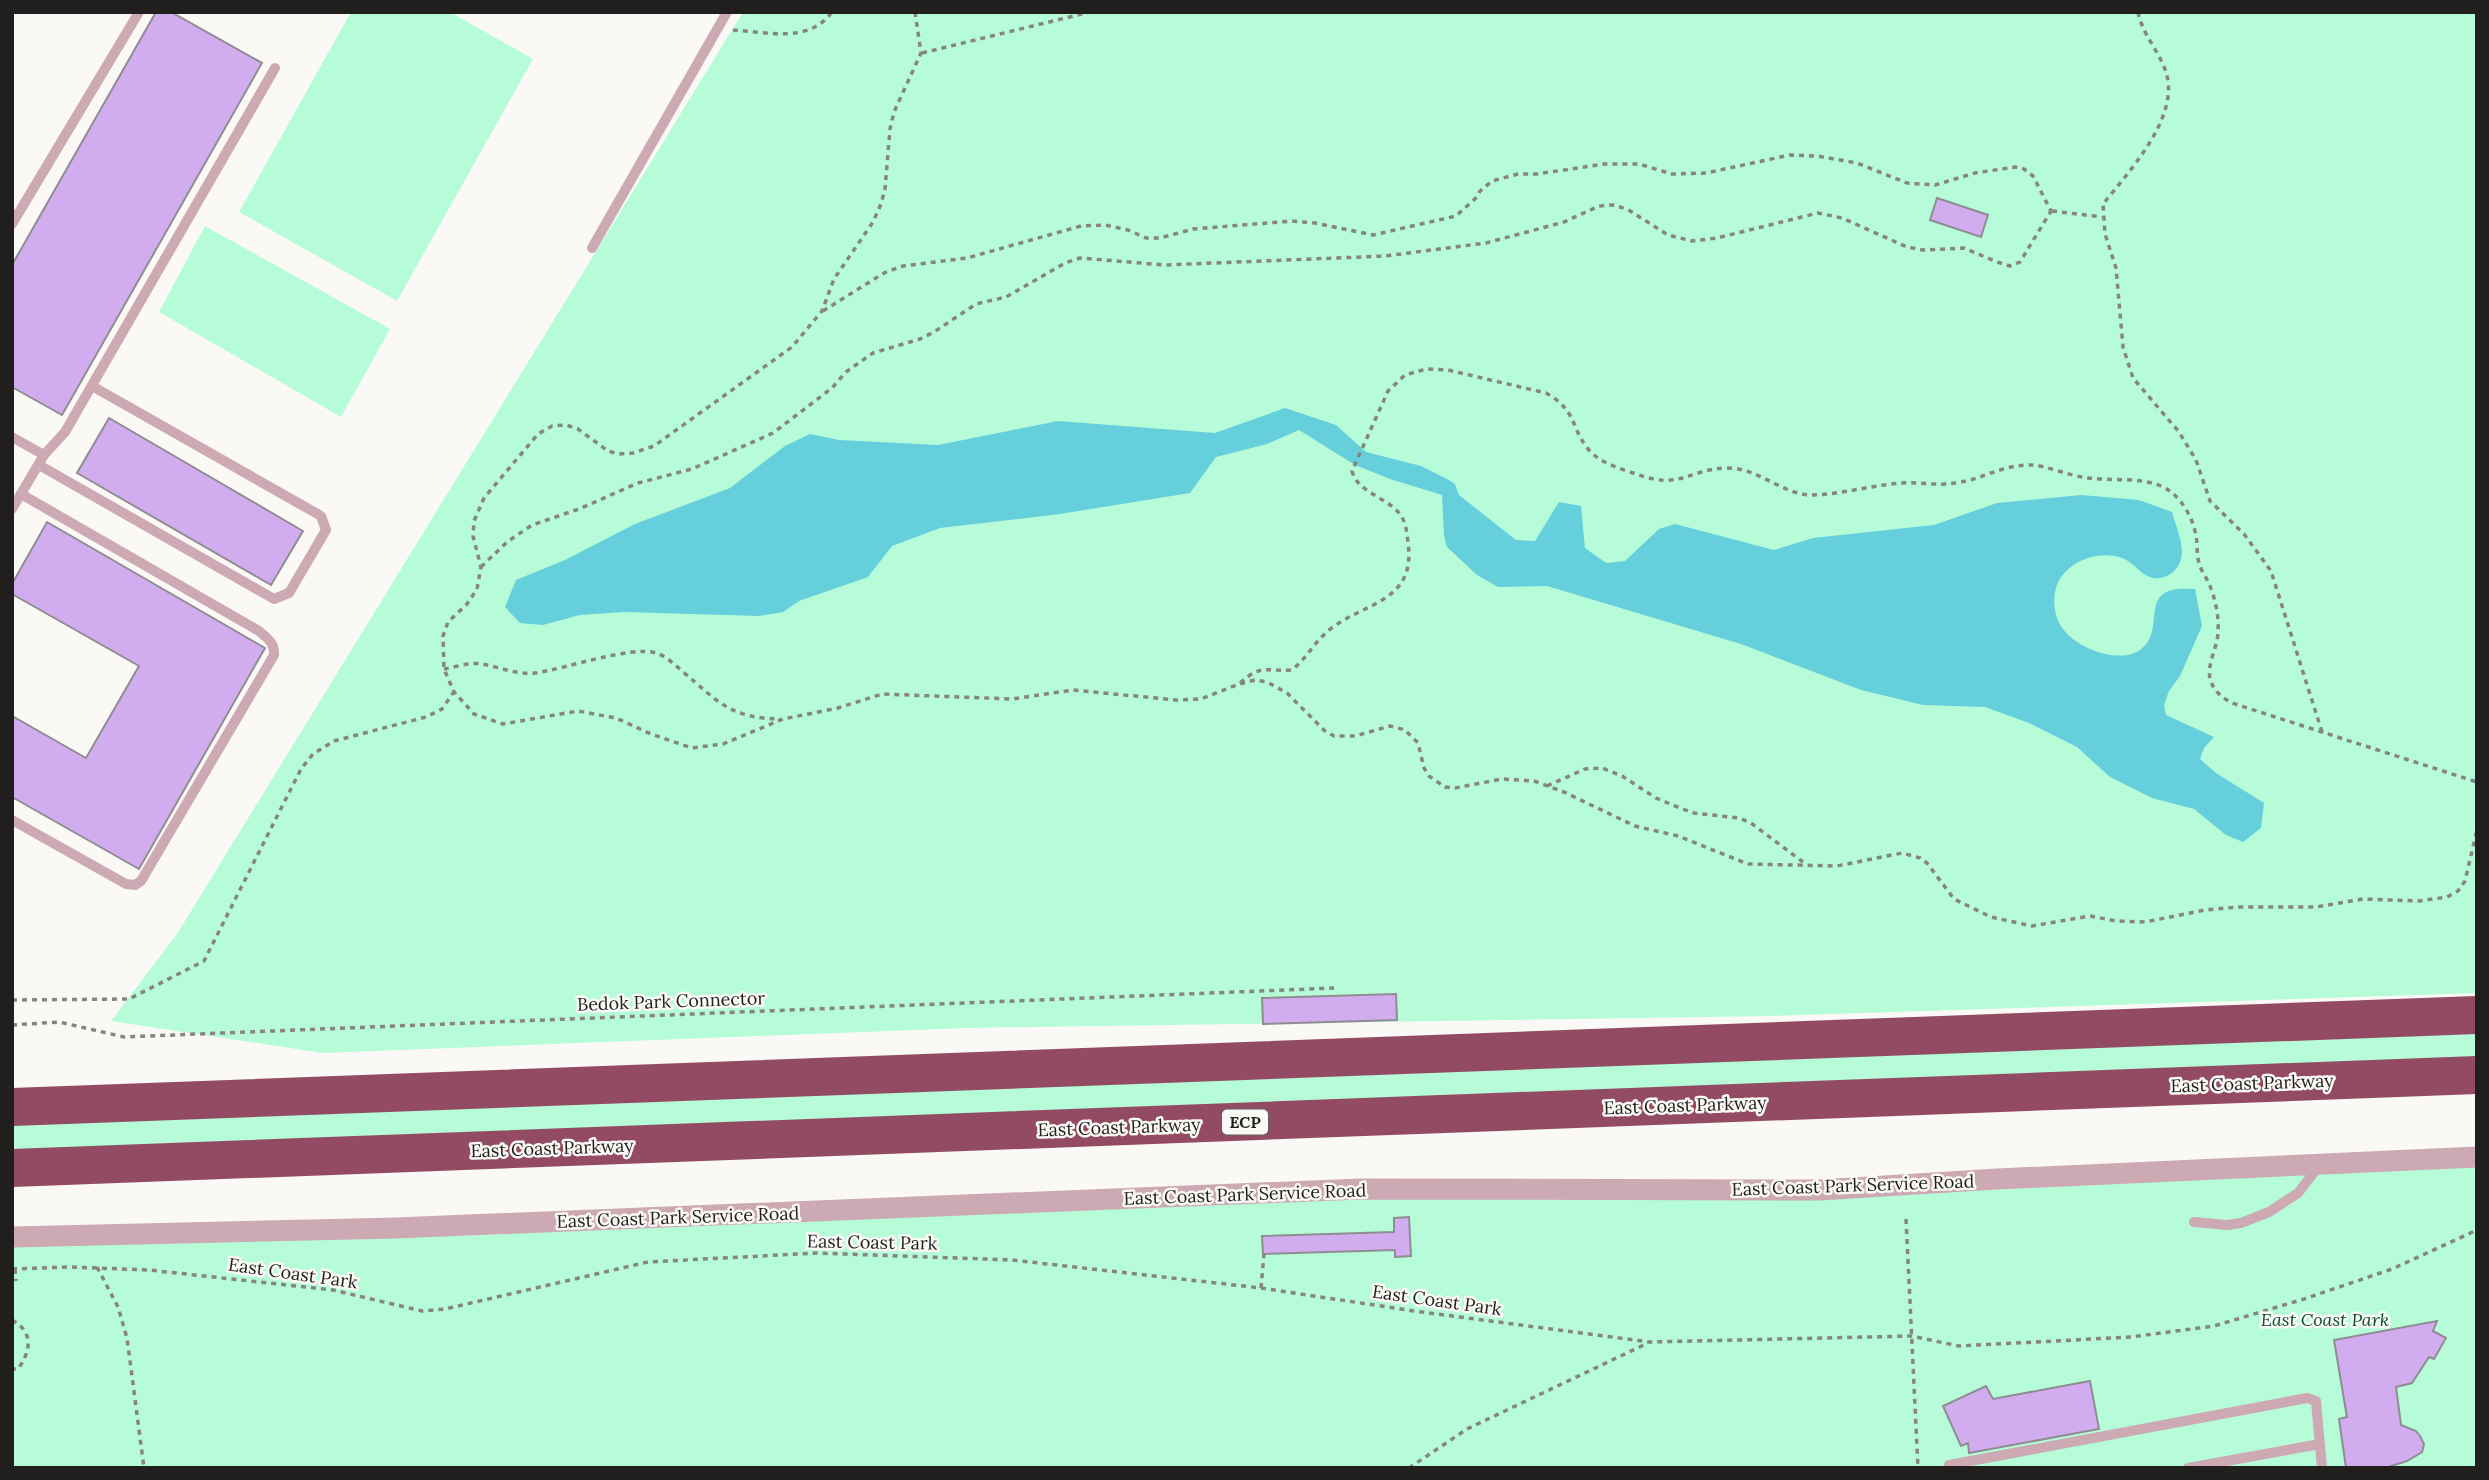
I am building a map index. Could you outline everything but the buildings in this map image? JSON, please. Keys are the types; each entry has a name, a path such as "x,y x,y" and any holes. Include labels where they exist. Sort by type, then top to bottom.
{"highway":[{"path":"12,1107 2477,1015"},
{"name":"East Coast Parkway","path":"12,1168 2477,1075"}],"street":[{"name":"East Coast Park Service Road","path":"12,1237 395,1228 1361,1189 1820,1190 2477,1157"}],"lane":[{"path":"12,224 139,12"},
{"path":"592,248 727,12"},
{"path":"12,509 41,460 65,432 275,68"},
{"path":"12,437 41,460 274,599 289,593 326,530 321,516 92,386"},
{"path":"12,820 126,884 135,885 141,881 274,655 275,648 271,641 258,631 21,494"},
{"path":"2194,1222 2227,1225 2241,1223 2269,1212 2298,1193 2321,1164"},
{"path":"1949,1465 2307,1398 2316,1401 2322,1468"},
{"path":"2188,1468 2320,1444"},
{"path":"2002,1455 2004,1468"}],"path":[{"path":"717,29 794,34 818,27 832,12"},
{"path":"822,311 834,279 873,222 881,204 894,113 921,53 915,12"},
{"path":"921,53 1090,12"},
{"path":"2138,12 2140,25 2167,75 2168,102 2162,120 2138,160 2103,204 2102,217 2116,268 2123,347 2133,378 2179,432 2196,460 2210,501 2244,534 2271,571 2322,732"},
{"path":"783,719 723,744 692,748 616,718 578,711 503,724 474,714 454,692 444,669 443,636 448,622 467,604 477,589 481,567 473,536 479,507 538,434 552,426 566,425 578,429 608,451 618,454 633,453 654,446 792,347 822,311 884,273 903,266 967,258 1081,226 1105,225 1128,230 1146,238 1160,238 1193,229 1292,221 1373,234 1455,216 1477,197 1486,185 1499,179 1518,174 1537,174 1604,164 1639,164 1672,174 1706,173 1790,155 1816,156 1857,163 1907,184 1936,186 1975,173 2015,167 2024,169 2033,176 2051,211"},
{"path":"481,567 507,542 532,525 579,509 638,483 692,469 773,433 832,388 845,372 873,353 920,339 975,304 1006,297 1065,263 1080,258 1144,265 1385,256 1486,243 1564,222 1599,206 1613,205 1627,209 1668,235 1692,241 1818,213 1842,218 1907,247 1923,250 1964,248 2010,266 2020,262 2028,252 2051,211"},
{"path":"2051,211 2102,217"},
{"path":"1239,684 1252,673 1262,669 1292,670 1332,627 1388,598 1403,580 1409,560 1409,548 1402,516 1360,485 1352,471 1388,391 1405,375 1426,369 1448,370 1546,393 1559,400 1569,411 1581,440 1591,453 1606,462 1656,481 1676,481 1730,468 1747,471 1786,491 1812,495 1905,483 1955,483 2007,466 2034,465 2060,474 2153,483 2166,488 2177,496 2185,508 2196,535 2199,562 2211,586 2218,611 2218,636 2209,671 2217,692 2235,704 2477,782"},
{"path":"444,669 478,663 531,673 564,668 632,650 646,650 659,653 671,661 716,702 737,713 759,719 783,719 838,708 883,694 1012,699 1073,690 1176,700 1201,699 1255,680 1267,682 1287,694 1325,731 1334,736 1354,736 1390,726 1405,730 1418,743 1423,768 1429,776 1445,787 1455,789 1502,779 1534,781 1635,826 1678,836 1748,864 1770,866 1804,863 1837,866 1902,853 1912,854 1927,863 1954,899 1991,917 2032,926 2090,916 2116,921 2145,922 2205,910 2238,907 2316,907 2363,899 2419,901 2447,897 2458,891 2465,881 2477,830"},
{"path":"12,1000 129,999 204,961 293,785 313,754 334,741 426,716 442,709 454,692"},
{"path":"1547,786 1585,769 1602,768 1622,776 1656,798 1693,813 1739,818 1751,823 1804,863"},
{"name":"Bedok Park Connector","path":"12,1026 60,1023 124,1037 1334,988"},
{"path":"1906,1219 1918,1468"},
{"name":"East Coast Park","path":"14,1269 97,1267 149,1270 333,1290 422,1311 445,1309 648,1262 817,1253 1012,1260 1261,1288 1650,1342 1911,1336 1959,1346 2131,1337 2214,1326 2392,1269 2477,1230"},
{"path":"1261,1288 1264,1254"},
{"path":"97,1267 118,1307 127,1338 144,1468"},
{"path":"14,1269 16,1281"},
{"path":"12,1320 23,1326 29,1339 25,1359 18,1369 12,1369"},
{"name":"East Coast Park","path":"1409,1468 1466,1429 1650,1342"}],"green space":[{"path":"351,12 450,12 533,59 397,301 239,212"},
{"path":"743,12 2477,12 2477,993 1772,1016 966,1028 323,1053 111,1021 177,934"},
{"path":"205,226 390,329 341,417 159,312"},
{"path":"2477,1032 2477,1059 12,1152 12,1125"},
{"name":"East Coast Park","path":"2477,1165 2477,1468 12,1468 12,1247 1410,1188 1822,1193"}],"water":[{"path":"1285,408 1336,425 1366,452 1421,466 1447,479 1455,484 1459,495 1516,540 1535,541 1559,502 1581,506 1585,548 1606,563 1625,561 1659,529 1675,524 1774,550 1813,538 1934,525 1997,503 2081,495 2139,500 2172,512 2182,551 2178,566 2173,572 2153,578 2122,558 2103,555 2083,560 2066,571 2060,579 2055,593 2056,615 2063,629 2080,644 2104,654 2128,655 2139,651 2147,643 2160,597 2172,590 2195,589 2202,626 2180,676 2169,691 2164,705 2166,715 2214,737 2204,748 2200,759 2216,773 2264,803 2261,828 2243,842 2226,835 2194,809 2152,798 2110,777 2077,747 2029,723 1985,707 1923,705 1861,690 1741,644 1547,586 1498,587 1477,575 1447,547 1442,495 1355,465 1299,430 1267,444 1216,457 1190,493 1060,514 940,528 892,546 868,577 799,601 783,612 759,616 624,612 580,615 543,625 520,623 505,607 516,580 565,560 635,524 730,488 785,446 810,434 839,440 938,445 1058,421 1215,433"}]}
